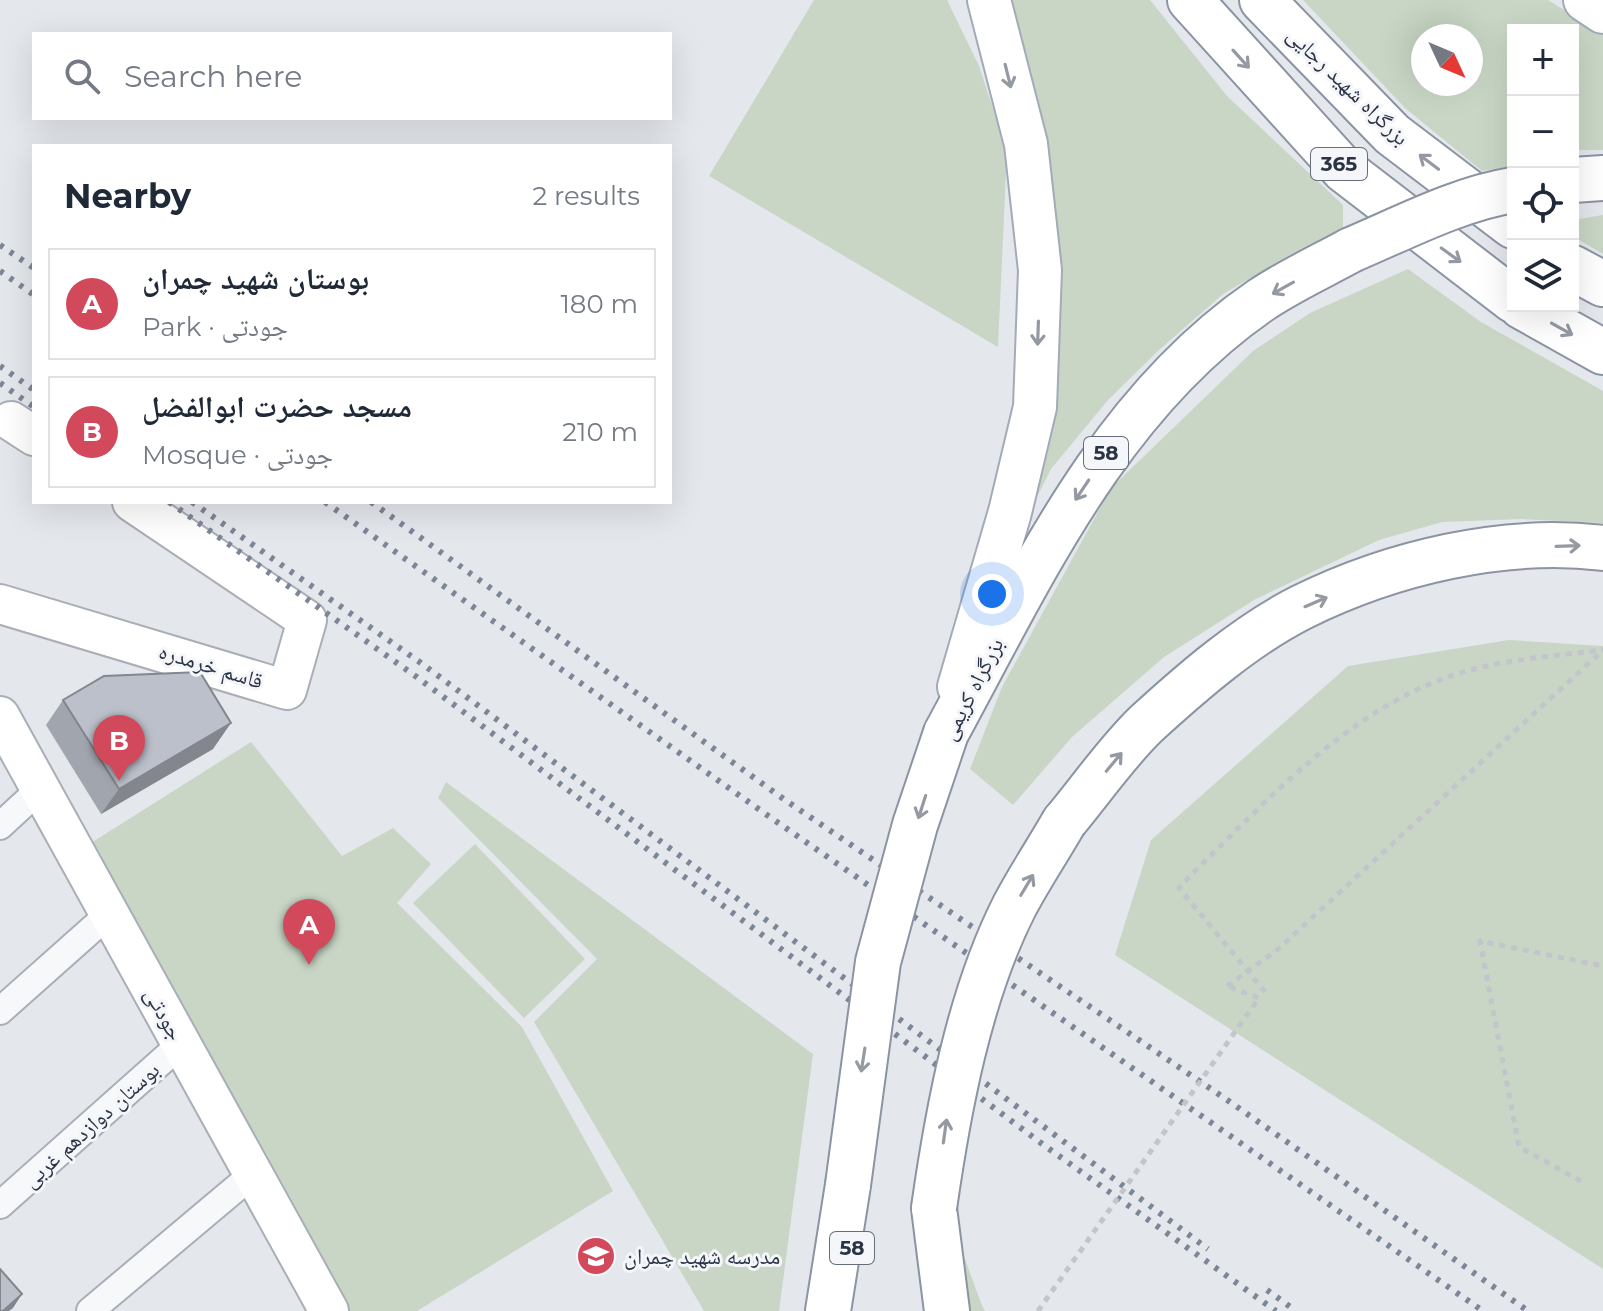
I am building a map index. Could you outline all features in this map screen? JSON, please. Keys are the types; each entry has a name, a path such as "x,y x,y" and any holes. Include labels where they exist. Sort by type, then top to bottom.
{"highway":[{"name":"365","path":"1190,0 1344,170 1507,295"},
{"name":"بزرگراه شهید رجایی","path":"1262,0 1392,134 1507,221"},
{"name":"بزرگراه کریمی","path":"856,1311 848,1185 878,962 915,825 946,733 1054,531 1114,441 1188,359 1261,300 1351,250 1413,223 1507,191"},
{"path":"1579,271 1603,284"},
{"path":"1532,312 1603,352"},
{"path":"927,1311 934,1208 948,1109 980,997 1013,908 1064,822 1145,726 1226,658 1301,608 1384,573 1470,553 1574,544 1603,548"},
{"path":"828,1311 848,1185"},
{"path":"934,1208 947,1311"}],"main road":[{"path":"946,733 1010,512 1035,407 1040,270 1026,144 989,0"},
{"path":"1585,0 1603,12"}],"street":[{"name":"قاسم خرمدره","path":"0,604 287,690 307,620 135,504"},
{"name":"جودتی","path":"0,716 329,1311"},
{"path":"0,826 40,789"},
{"path":"0,1011 109,914"},
{"name":"بوستان دوازدهم غربی","path":"0,1205 181,1044"},
{"path":"90,1311 253,1174"}],"path":[{"path":"1265,992 1179,888 1268,800 1352,729 1389,704 1429,685 1480,667 1603,651"},
{"path":"1038,1311 1259,998 1227,986 1277,950 1603,651"},
{"path":"1581,1181 1519,1147 1480,941 1603,966"}],"green space":[{"path":"814,0 947,0 979,66 1007,151 998,347 709,176"},
{"path":"1000,0 1150,0 1227,96 1343,205 1343,229 1293,253 1223,294 1108,400 1051,469 1024,523 1046,411"},
{"path":"1303,0 1548,0 1603,34 1603,150 1579,150 1579,24 1507,24 1507,167 1482,171 1405,108"},
{"path":"1603,215 1603,254 1579,240 1579,219"},
{"path":"1408,269 1481,322 1603,391 1603,523 1521,519 1442,522 1379,540 1254,600 1164,657 1072,737 1013,805 970,769 1002,687 1111,488 1253,351 1310,313"},
{"path":"1509,640 1603,646 1603,1269 1115,955 1151,840 1348,666"},
{"path":"251,742 342,856 393,828 431,864 397,903 522,1027 613,1191 417,1311 346,1311 91,843"},
{"path":"446,782 813,1054 779,1311 704,1311 534,1022 597,959 438,798"},
{"path":"475,844 585,959 524,1018 413,903"},
{"path":"962,1251 985,1311 963,1311 959,1288"}],"building":[{"path":"200,672 231,723 119,789 63,700 104,676"},
{"path":"0,1269 22,1294 3,1311 0,1311"}],"railway":[{"path":"0,245 32,267"},
{"path":"0,271 32,294"},
{"path":"0,366 32,389"},
{"path":"0,383 32,406"},
{"path":"172,504 414,675 1045,1146 1276,1311"},
{"path":"195,504 421,663 1208,1249"},
{"path":"328,504 767,815 1483,1311"},
{"path":"374,504 785,800 1223,1097 1528,1311"},
{"path":"1267,1290 1296,1311"}],"place":[{"name":"مسجد حضرت ابوالفضل","path":"119,781"},
{"name":"بوستان شهید چمران","path":"309,965"},
{"name":"مدرسه شهید چمران","path":"596,1256"}]}
